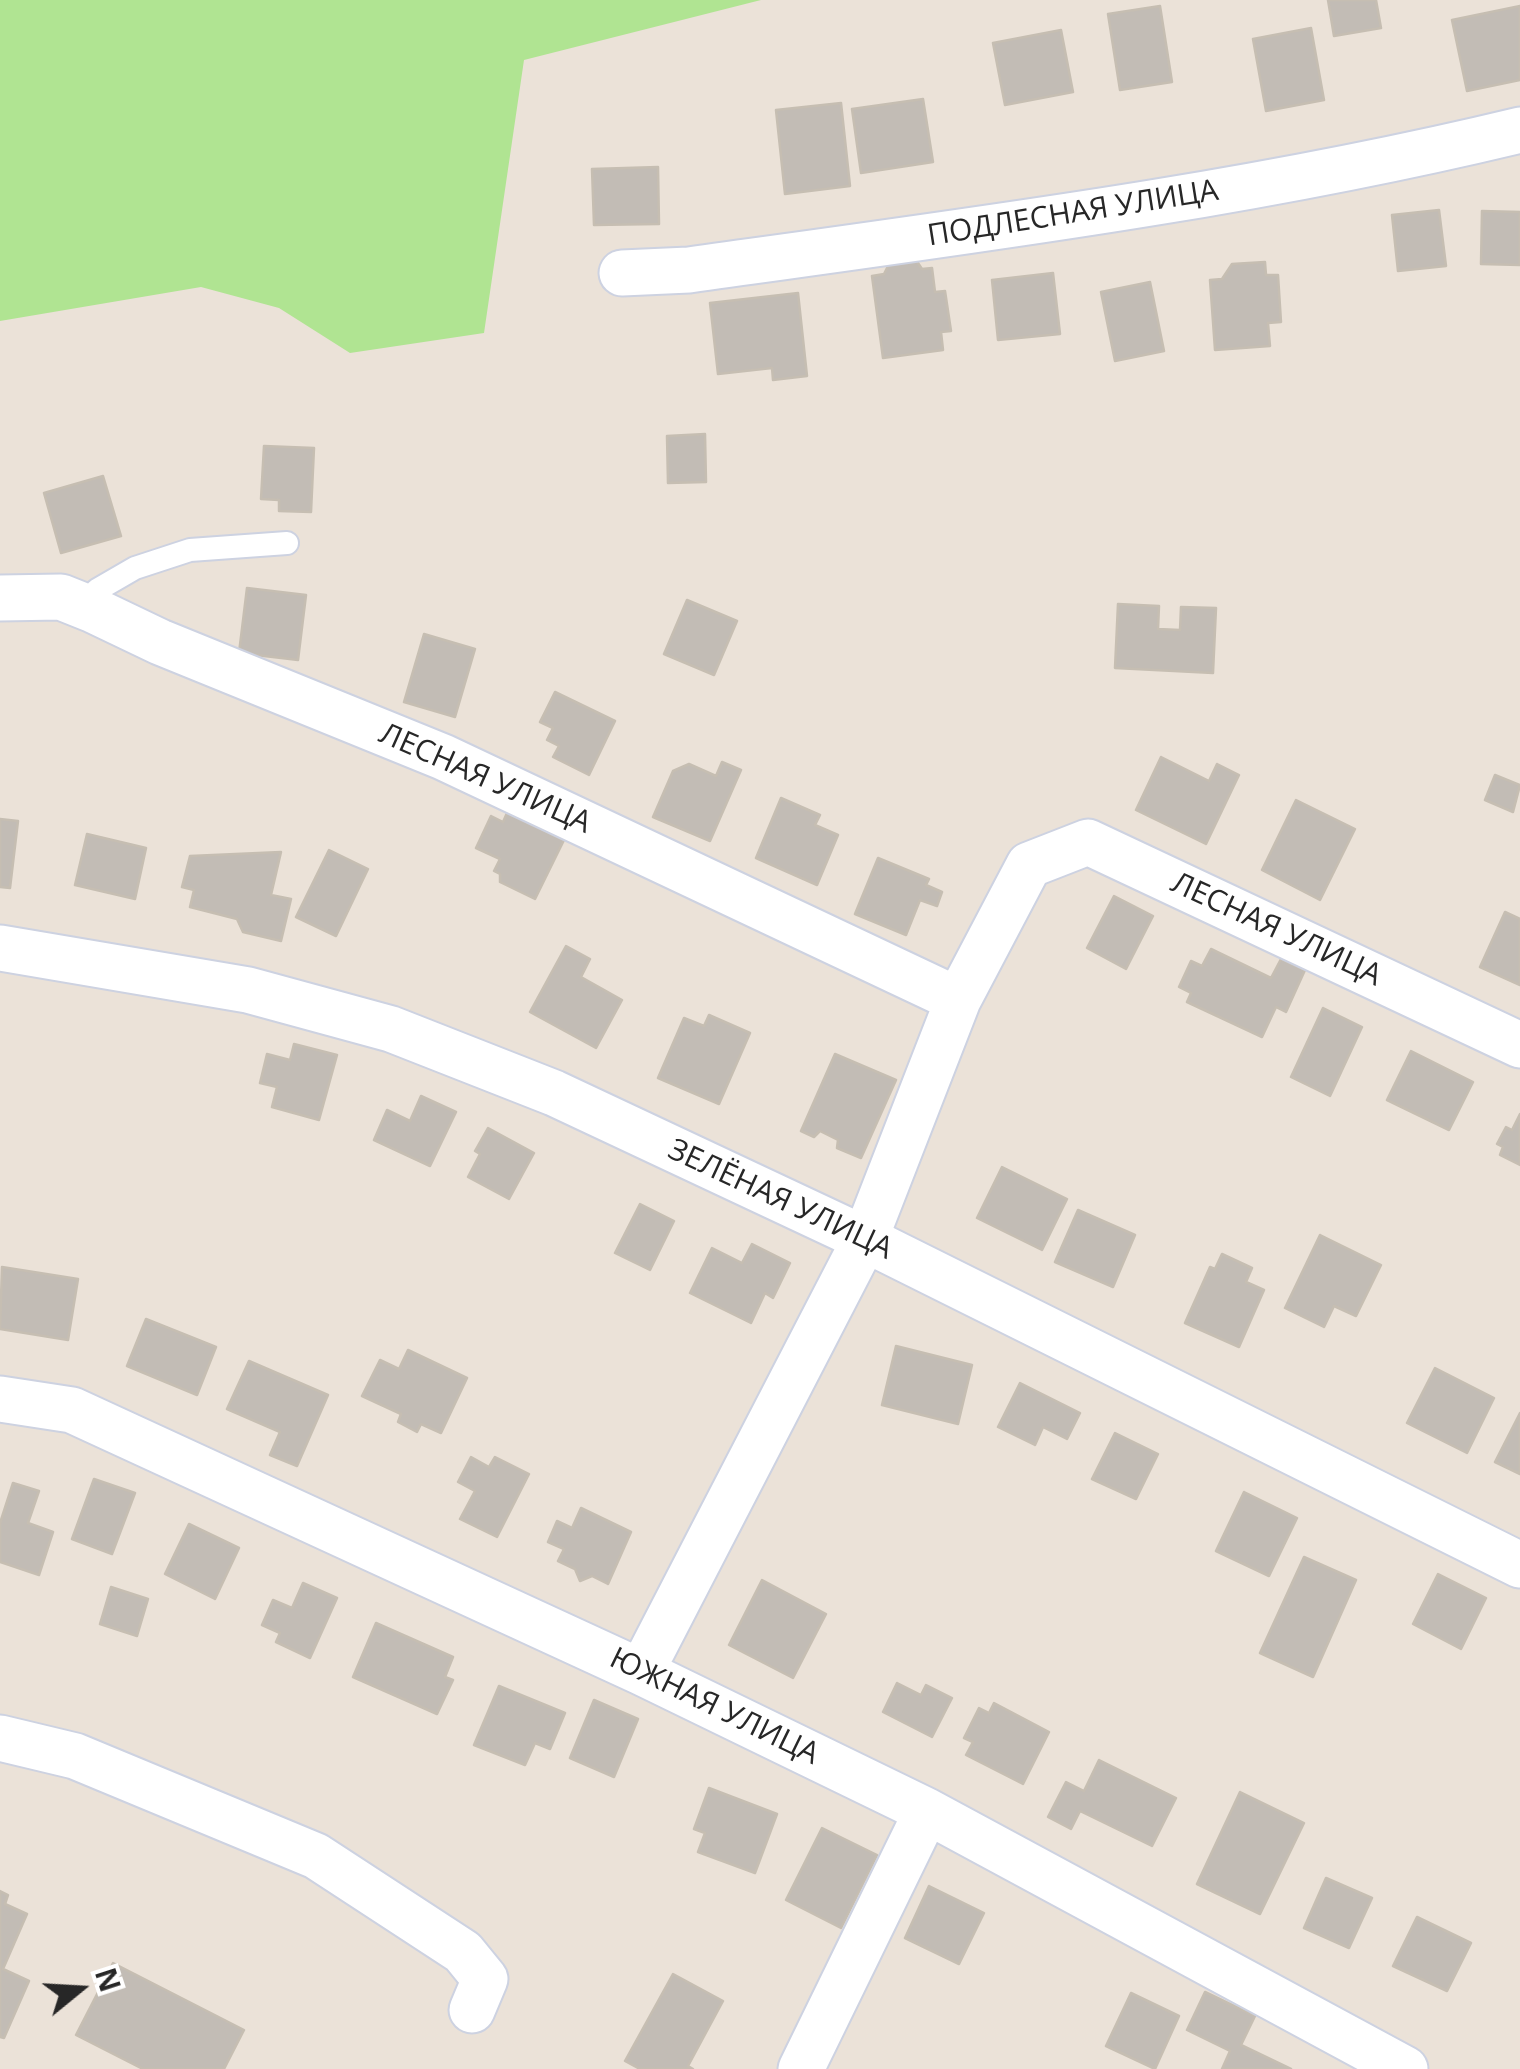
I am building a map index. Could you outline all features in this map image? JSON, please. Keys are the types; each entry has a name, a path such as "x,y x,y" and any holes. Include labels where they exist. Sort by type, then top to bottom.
{"street":[{"name":"ПОДЛЕСНАЯ УЛИЦА","path":"622,273 690,270 1103,212 1389,161 1520,130"},
{"name":"ЛЕСНАЯ УЛИЦА","path":"0,598 61,597 91,609 160,642 443,757 958,1000 1030,865 1088,842 1520,1045"},
{"name":"ЗЕЛЁНАЯ УЛИЦА","path":"0,948 248,990 392,1030 554,1094 865,1239 1520,1565"},
{"path":"642,1672 865,1239 958,1000"},
{"name":"ЮЖНАЯ УЛИЦА","path":"0,1400 72,1410 642,1672 927,1810 1405,2069"},
{"path":"0,1738 76,1756 316,1856 463,1952 485,1978 472,2010"},
{"path":"801,2069 927,1810"}],"lane":[{"path":"91,609 97,590 135,568 190,550 287,543"}],"green space":[{"path":"0,0 761,0 524,60 484,333 350,353 279,308 201,287 0,321"}],"building":[{"path":"1328,0 1376,0 1381,28 1334,36"},
{"path":"1160,6 1172,82 1120,90 1108,14"},
{"path":"1520,6 1520,80 1467,91 1452,20"},
{"path":"1311,28 1324,100 1266,111 1253,39"},
{"path":"1061,30 1073,92 1005,105 993,43"},
{"path":"923,99 933,162 861,173 852,109"},
{"path":"841,103 850,186 785,194 776,110"},
{"path":"658,167 659,224 594,225 592,169"},
{"path":"1439,210 1446,266 1398,271 1392,215"},
{"path":"1482,211 1520,212 1520,265 1481,264"},
{"path":"914,257 922,269 932,268 935,292 945,291 951,331 941,332 943,350 883,358 872,276 884,274 891,260"},
{"path":"1265,262 1266,275 1278,275 1281,322 1268,323 1270,346 1215,350 1210,280 1222,279 1232,264"},
{"path":"1053,273 1060,334 998,340 992,280"},
{"path":"1150,282 1164,351 1115,361 1101,292"},
{"path":"798,293 807,376 773,380 772,368 718,374 710,303"},
{"path":"705,434 706,482 668,483 667,436"},
{"path":"264,446 314,448 311,512 279,511 279,500 261,499"},
{"path":"103,476 121,536 61,553 44,493"},
{"path":"247,588 306,595 298,660 239,653"},
{"path":"687,600 737,621 714,675 664,654"},
{"path":"1118,604 1159,606 1158,629 1180,630 1181,607 1216,608 1213,673 1115,668"},
{"path":"424,634 475,649 455,717 404,702"},
{"path":"555,692 615,721 589,775 553,757 559,746 547,740 553,728 540,722"},
{"path":"1161,757 1209,781 1217,764 1239,775 1206,844 1136,810"},
{"path":"722,762 741,770 710,841 653,817 673,771 689,764 716,776"},
{"path":"1495,775 1520,785 1513,812 1485,800"},
{"path":"781,798 820,815 815,825 838,835 817,885 756,858"},
{"path":"1296,800 1355,829 1320,900 1262,870"},
{"path":"507,813 564,840 535,899 500,882 500,874 494,871 500,859 476,848 491,816 503,822"},
{"path":"0,819 18,821 10,888 0,887"},
{"path":"87,834 146,848 135,899 75,885"},
{"path":"329,850 368,869 336,936 296,917"},
{"path":"281,852 271,895 291,899 281,941 243,932 237,919 190,907 194,890 182,887 190,856"},
{"path":"878,858 929,879 926,885 942,892 937,906 920,900 906,935 855,914"},
{"path":"1114,896 1153,916 1126,969 1087,948"},
{"path":"1505,912 1520,919 1520,985 1480,967"},
{"path":"566,946 590,959 581,977 622,1000 596,1048 530,1012"},
{"path":"1211,949 1271,978 1281,959 1305,970 1286,1012 1276,1007 1262,1037 1187,1002 1191,993 1179,987 1191,961 1202,966"},
{"path":"1323,1008 1362,1027 1330,1096 1291,1077"},
{"path":"709,1015 750,1033 719,1104 658,1078 684,1018 704,1026"},
{"path":"294,1044 337,1055 319,1120 272,1107 277,1087 260,1083 267,1054 290,1060"},
{"path":"1411,1051 1473,1082 1449,1130 1387,1100"},
{"path":"835,1054 896,1080 861,1158 837,1148 838,1140 820,1131 814,1137 801,1131"},
{"path":"421,1096 456,1112 430,1166 374,1140 387,1110 410,1121"},
{"path":"1520,1114 1520,1165 1500,1155 1503,1147 1497,1144 1506,1127 1512,1130"},
{"path":"488,1128 534,1153 509,1199 468,1177 480,1154 475,1151"},
{"path":"1002,1167 1067,1199 1042,1250 977,1218"},
{"path":"640,1204 674,1221 650,1270 615,1253"},
{"path":"1078,1210 1135,1235 1113,1287 1055,1262"},
{"path":"1320,1235 1381,1265 1356,1316 1334,1306 1324,1327 1285,1308"},
{"path":"752,1244 790,1263 773,1298 765,1293 751,1323 690,1293 712,1248 742,1263"},
{"path":"1222,1254 1252,1268 1246,1282 1264,1290 1239,1347 1185,1323 1210,1267 1215,1269"},
{"path":"2,1267 78,1279 68,1340 0,1329"},
{"path":"146,1319 216,1347 197,1395 127,1366"},
{"path":"896,1346 972,1365 958,1424 882,1405"},
{"path":"408,1350 467,1378 441,1433 421,1424 417,1432 398,1422 401,1414 362,1396 380,1360 399,1369"},
{"path":"249,1361 328,1395 297,1466 270,1455 280,1432 227,1409"},
{"path":"1435,1368 1494,1398 1467,1453 1407,1423"},
{"path":"1020,1383 1080,1413 1067,1439 1043,1427 1035,1445 998,1427"},
{"path":"1520,1413 1520,1474 1495,1462"},
{"path":"1115,1433 1158,1454 1136,1499 1092,1479"},
{"path":"471,1457 489,1467 495,1457 529,1474 497,1537 460,1519 475,1491 458,1482"},
{"path":"94,1479 135,1493 112,1554 72,1539"},
{"path":"13,1483 39,1491 28,1523 53,1532 39,1575 0,1562 0,1523"},
{"path":"1244,1492 1297,1518 1269,1576 1216,1551"},
{"path":"581,1508 631,1532 608,1584 592,1576 580,1581 575,1569 558,1561 564,1549 548,1542 557,1521 572,1528"},
{"path":"189,1524 239,1548 215,1599 165,1574"},
{"path":"1304,1557 1356,1580 1313,1677 1260,1653"},
{"path":"1438,1574 1486,1598 1461,1649 1413,1624"},
{"path":"762,1580 826,1614 793,1678 729,1645"},
{"path":"303,1583 337,1598 310,1658 276,1642 280,1633 262,1625 273,1600 292,1608"},
{"path":"111,1587 148,1599 137,1636 100,1624"},
{"path":"376,1623 453,1657 445,1677 453,1680 437,1714 353,1677"},
{"path":"897,1683 921,1695 926,1685 952,1698 932,1737 883,1712"},
{"path":"499,1686 565,1713 550,1749 535,1743 525,1765 474,1745"},
{"path":"594,1700 638,1719 614,1777 570,1758"},
{"path":"994,1703 1049,1732 1023,1784 966,1755 973,1742 964,1738 979,1708 989,1713"},
{"path":"1099,1760 1176,1798 1152,1846 1080,1811 1071,1829 1048,1817 1066,1782 1084,1791"},
{"path":"709,1788 777,1814 755,1873 698,1852 705,1833 694,1829"},
{"path":"1240,1792 1304,1823 1260,1914 1197,1884"},
{"path":"822,1828 877,1855 841,1928 786,1900"},
{"path":"1326,1878 1372,1898 1349,1948 1304,1928"},
{"path":"929,1886 984,1913 959,1964 905,1938"},
{"path":"0,1891 8,1895 5,1904 27,1914 3,1969 29,1981 4,2038 0,2037"},
{"path":"1417,1917 1471,1943 1447,1991 1393,1966"},
{"path":"113,1963 244,2030 224,2069 143,2069 76,2035"},
{"path":"673,1974 723,2001 688,2066 693,2069 640,2069 625,2061"},
{"path":"1205,1992 1255,2016 1241,2045 1291,2069 1222,2069 1230,2051 1187,2030"},
{"path":"1131,1993 1179,2016 1155,2069 1106,2046"}]}
